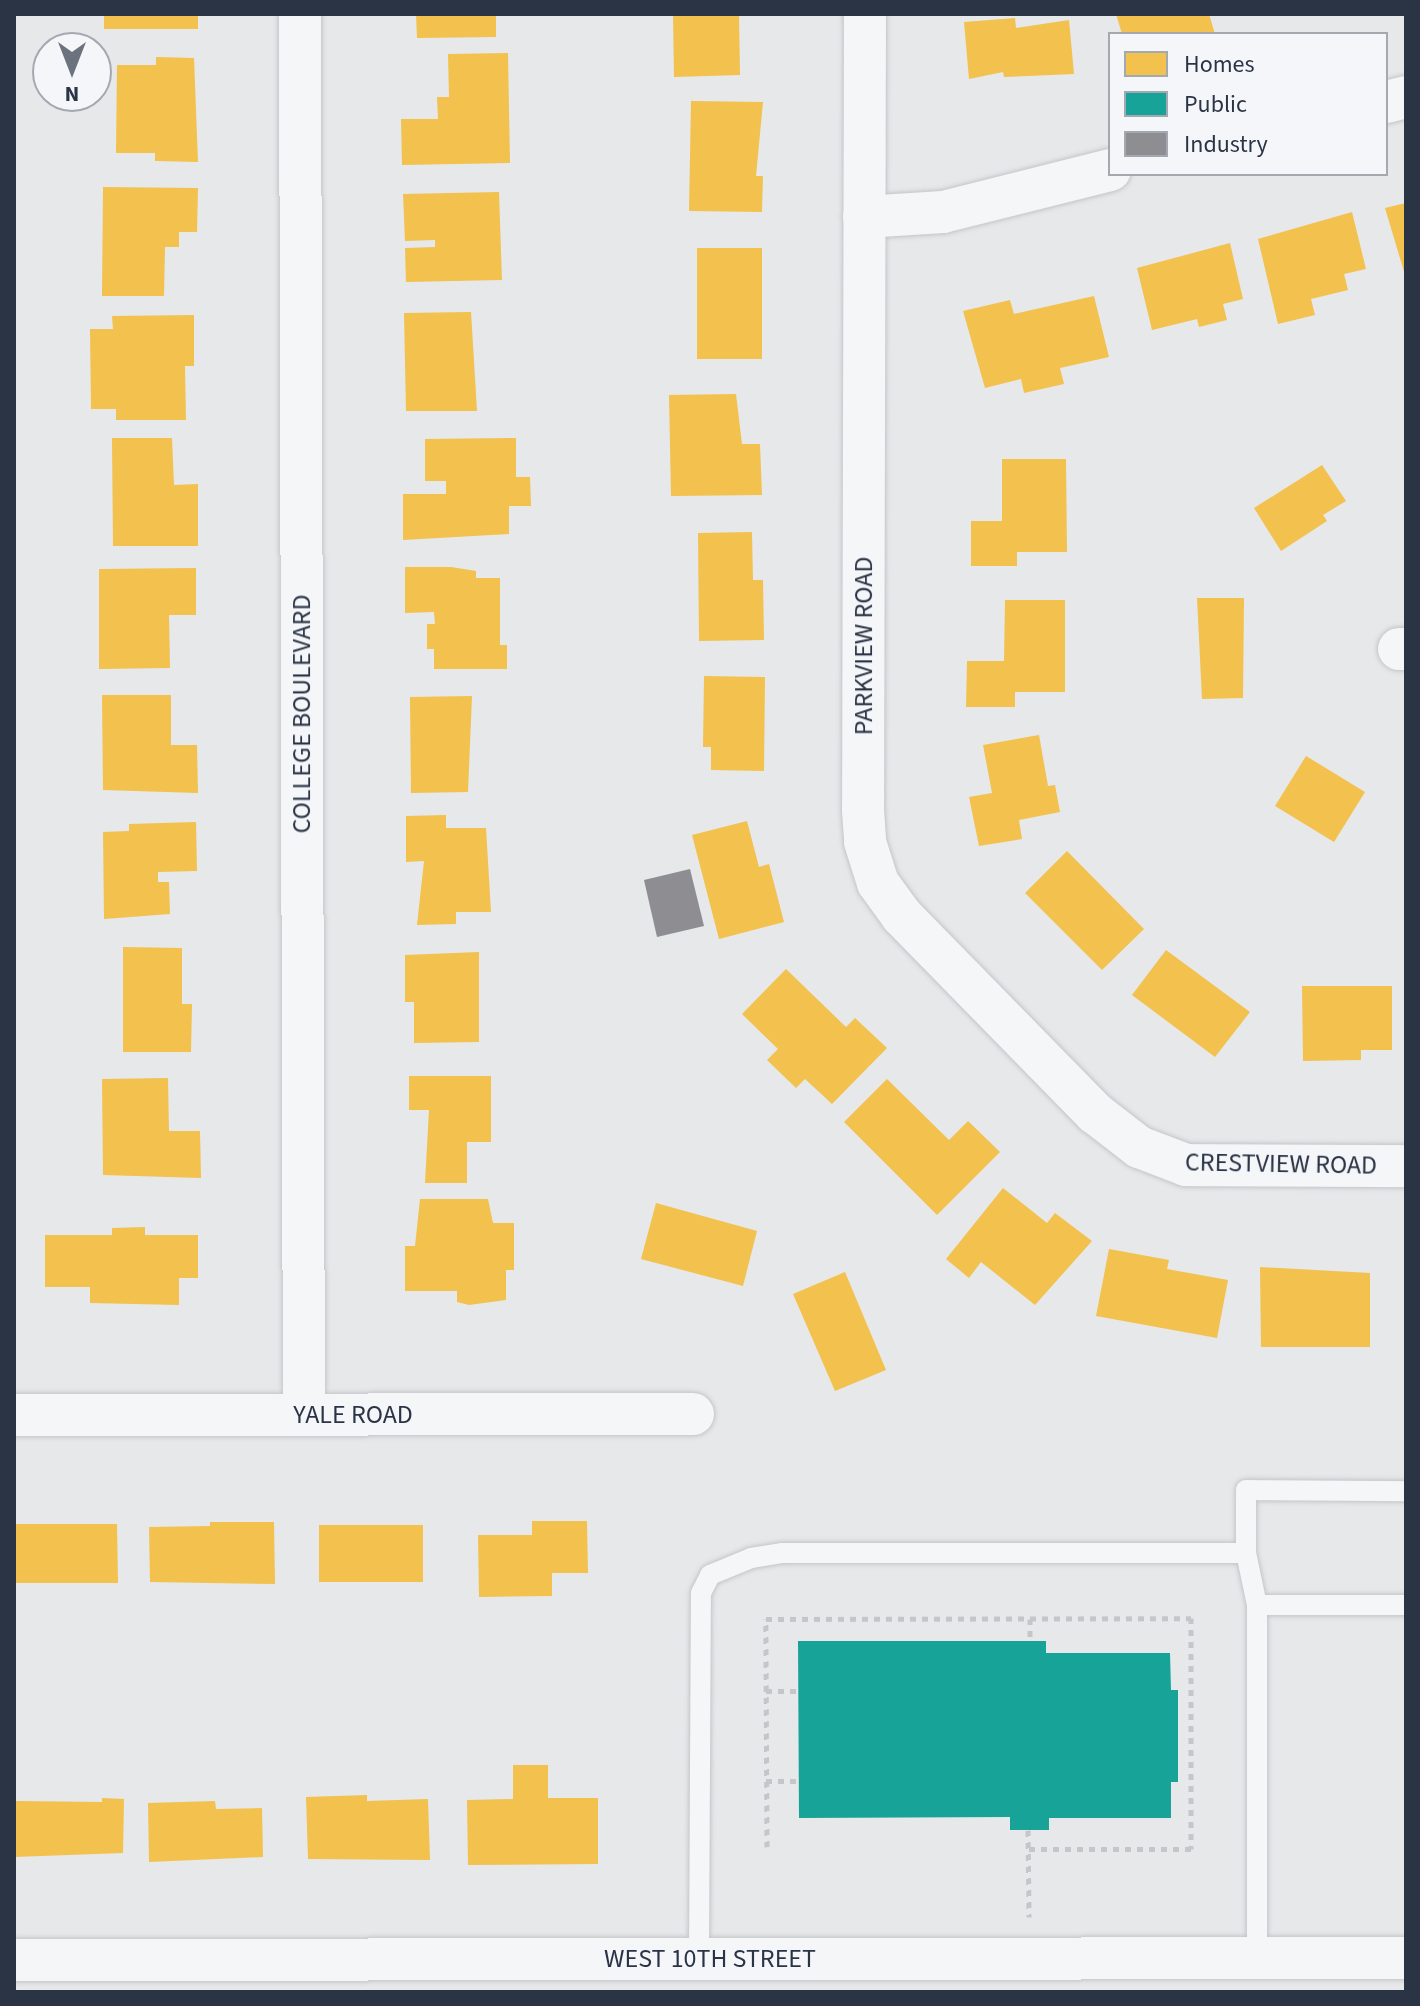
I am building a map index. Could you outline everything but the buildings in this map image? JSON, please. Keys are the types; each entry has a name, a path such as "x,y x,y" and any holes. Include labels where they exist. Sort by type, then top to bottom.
{"street":[{"name":"COLLEGE BOULEVARD","path":"300,14 304,1415"},
{"name":"PARKVIEW ROAD","path":"865,14 863,810 872,869 902,916 1095,1113 1158,1156"},
{"path":"864,217 943,212 1108,171"},
{"name":"CRESTVIEW ROAD","path":"1158,1156 1201,1165 1406,1166"},
{"name":"YALE ROAD","path":"14,1415 693,1414"},
{"name":"WEST 10TH STREET","path":"14,1960 331,1976 699,1959 965,1975 1030,1958 1406,1958"}],"lane":[{"path":"1257,1958 1257,1605 1246,1553 1246,1490 1406,1491"},
{"path":"699,1959 701,1593 710,1575 751,1558 783,1553 1246,1553"},
{"path":"1257,1605 1406,1605"}],"path":[{"path":"767,1847 766,1619 1191,1618 1191,1849 1029,1849"},
{"path":"1030,1619 1030,1641"},
{"path":"766,1691 798,1691"},
{"path":"766,1781 799,1781"},
{"path":"1028,1830 1030,1958"}]}
